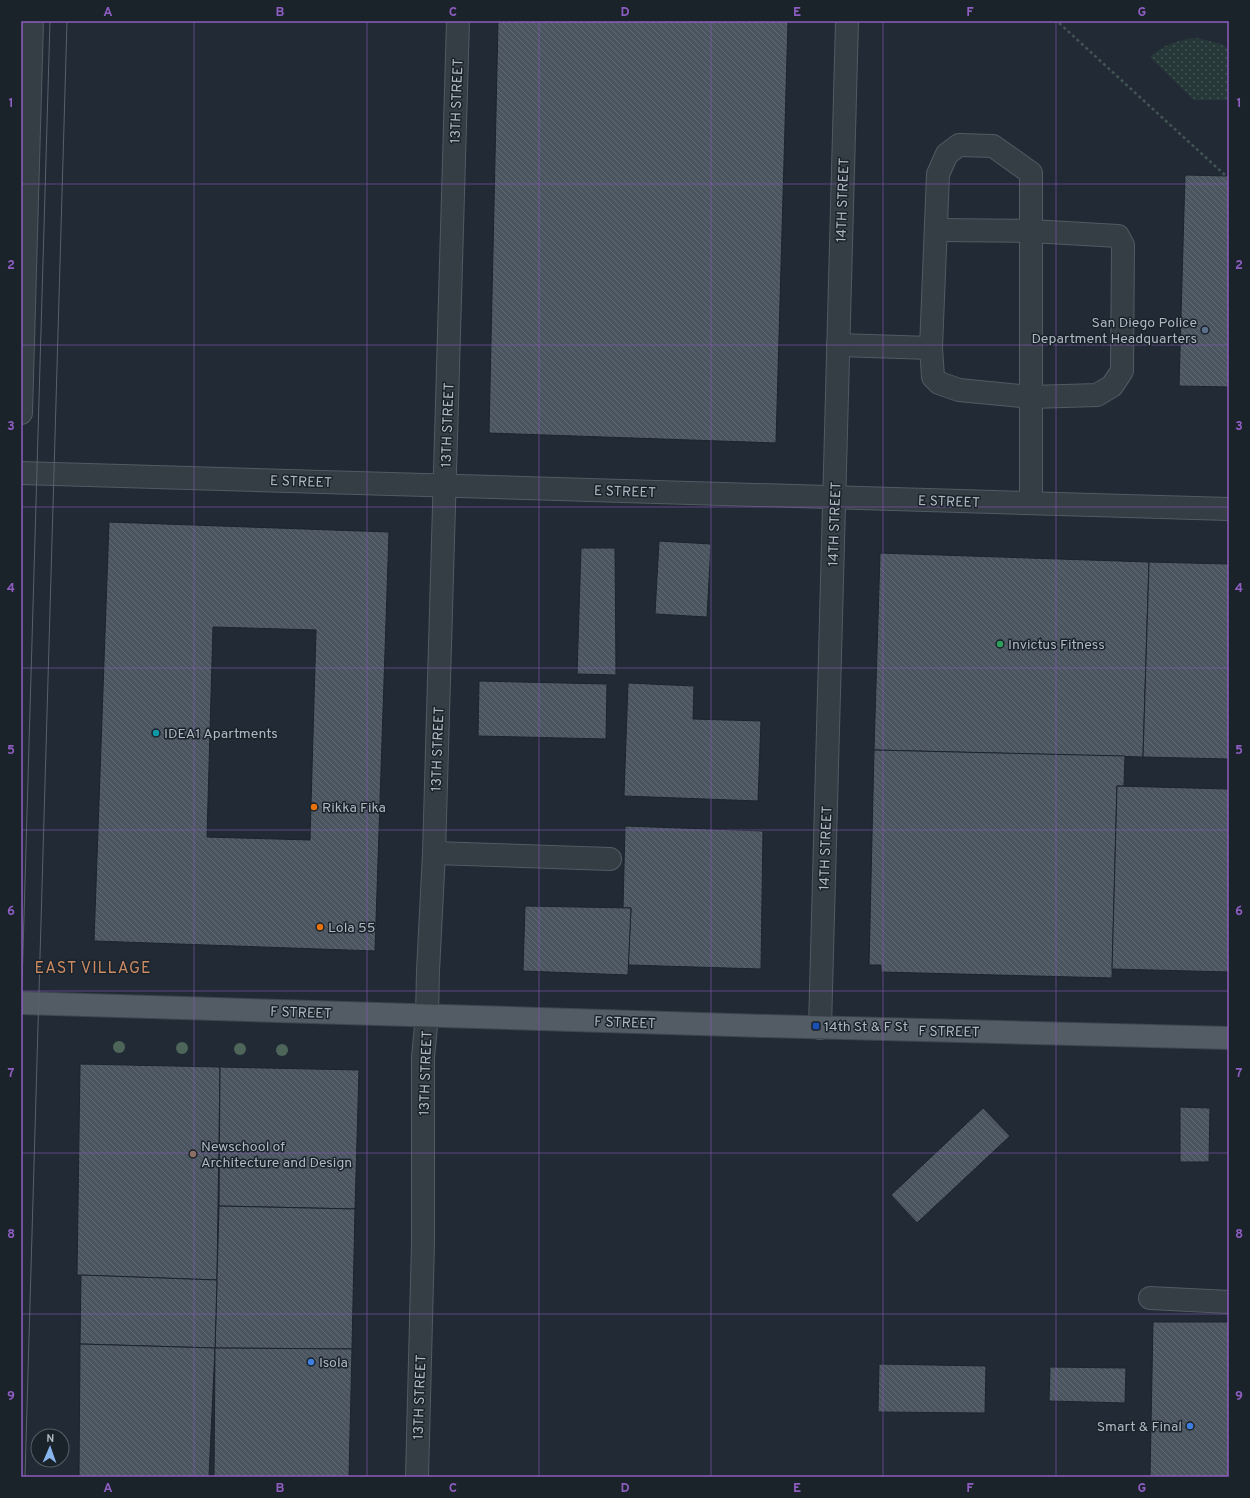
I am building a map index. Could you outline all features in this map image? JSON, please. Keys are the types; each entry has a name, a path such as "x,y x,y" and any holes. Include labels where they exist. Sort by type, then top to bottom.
{"main road":[{"name":"F STREET","path":"21,1003 820,1028 1229,1038"}],"street":[{"path":"21,413 32,21"},
{"name":"13TH STREET","path":"417,1477 423,1242 423,1057 427,1016 434,853 458,21"},
{"name":"14TH STREET","path":"820,1028 847,21"},
{"path":"936,230 1031,231 1118,236 1123,245 1122,371 1112,386 1097,395 1031,397 959,390 939,384 933,377 931,348 938,174 947,154 959,145 993,146 1031,174 1031,231 1031,397 1031,504"},
{"path":"838,345 931,348"},
{"name":"E STREET","path":"21,473 1229,509"},
{"path":"434,853 610,859"},
{"path":"1150,1298 1229,1302"}],"path":[{"path":"1059,23 1226,176"}],"green space":[{"path":"1197,38 1221,44 1229,50 1229,100 1194,100 1150,57 1172,43"}],"building":[{"path":"498,21 788,21 776,443 489,433"},
{"name":"San Diego Police Department Headquarters","path":"1185,175 1229,176 1229,387 1179,386"},
{"name":"IDEA1 Apartments","path":"109,522 389,532 375,951 94,941","holes":["213,627 316,630 310,840 207,837"]},
{"path":"659,541 711,544 707,617 655,614"},
{"path":"581,548 615,548 616,675 577,674"},
{"path":"880,553 1149,562 1143,757 874,750"},
{"path":"1149,562 1229,564 1229,759 1143,757"},
{"path":"479,681 607,684 606,739 478,736"},
{"path":"628,683 694,686 693,719 761,721 758,801 624,796"},
{"path":"874,750 1125,756 1124,786 1117,786 1112,978 881,972 881,965 869,965"},
{"path":"1117,786 1229,789 1229,972 1112,969"},
{"path":"625,826 763,831 761,969 628,965 631,908 623,908"},
{"path":"525,906 631,908 628,975 523,971"},
{"path":"80,1064 220,1067 217,1280 77,1275"},
{"path":"220,1067 359,1070 355,1209 219,1206"},
{"path":"1180,1107 1210,1108 1209,1162 1180,1162"},
{"path":"983,1108 1010,1136 917,1223 891,1195"},
{"path":"219,1206 355,1209 352,1349 215,1348"},
{"path":"81,1275 217,1280 215,1348 80,1344"},
{"name":"Smart & Final","path":"1153,1322 1229,1322 1229,1477 1150,1477"},
{"path":"80,1344 215,1348 209,1477 79,1477"},
{"path":"215,1348 352,1349 349,1477 214,1477"},
{"path":"879,1364 986,1366 985,1413 878,1412"},
{"path":"1050,1367 1126,1368 1125,1403 1049,1401"}],"tram line":[{"path":"21,1020 50,21"},
{"path":"25,1477 67,21"}],"place":[{"name":"San Diego Police Department Headquarters","path":"1205,330"},
{"name":"Invictus Fitness","path":"1000,644"},
{"name":"IDEA1 Apartments","path":"156,733"},
{"name":"Rikka Fika","path":"314,807"},
{"name":"Lola 55","path":"320,927"},
{"name":"14th St & F St","path":"816,1026"},
{"name":"Newschool of Architecture and Design","path":"193,1154"},
{"name":"Isola","path":"311,1362"},
{"name":"Smart & Final","path":"1190,1426"}],"district":[{"name":"EAST VILLAGE","path":"93,967"}]}
